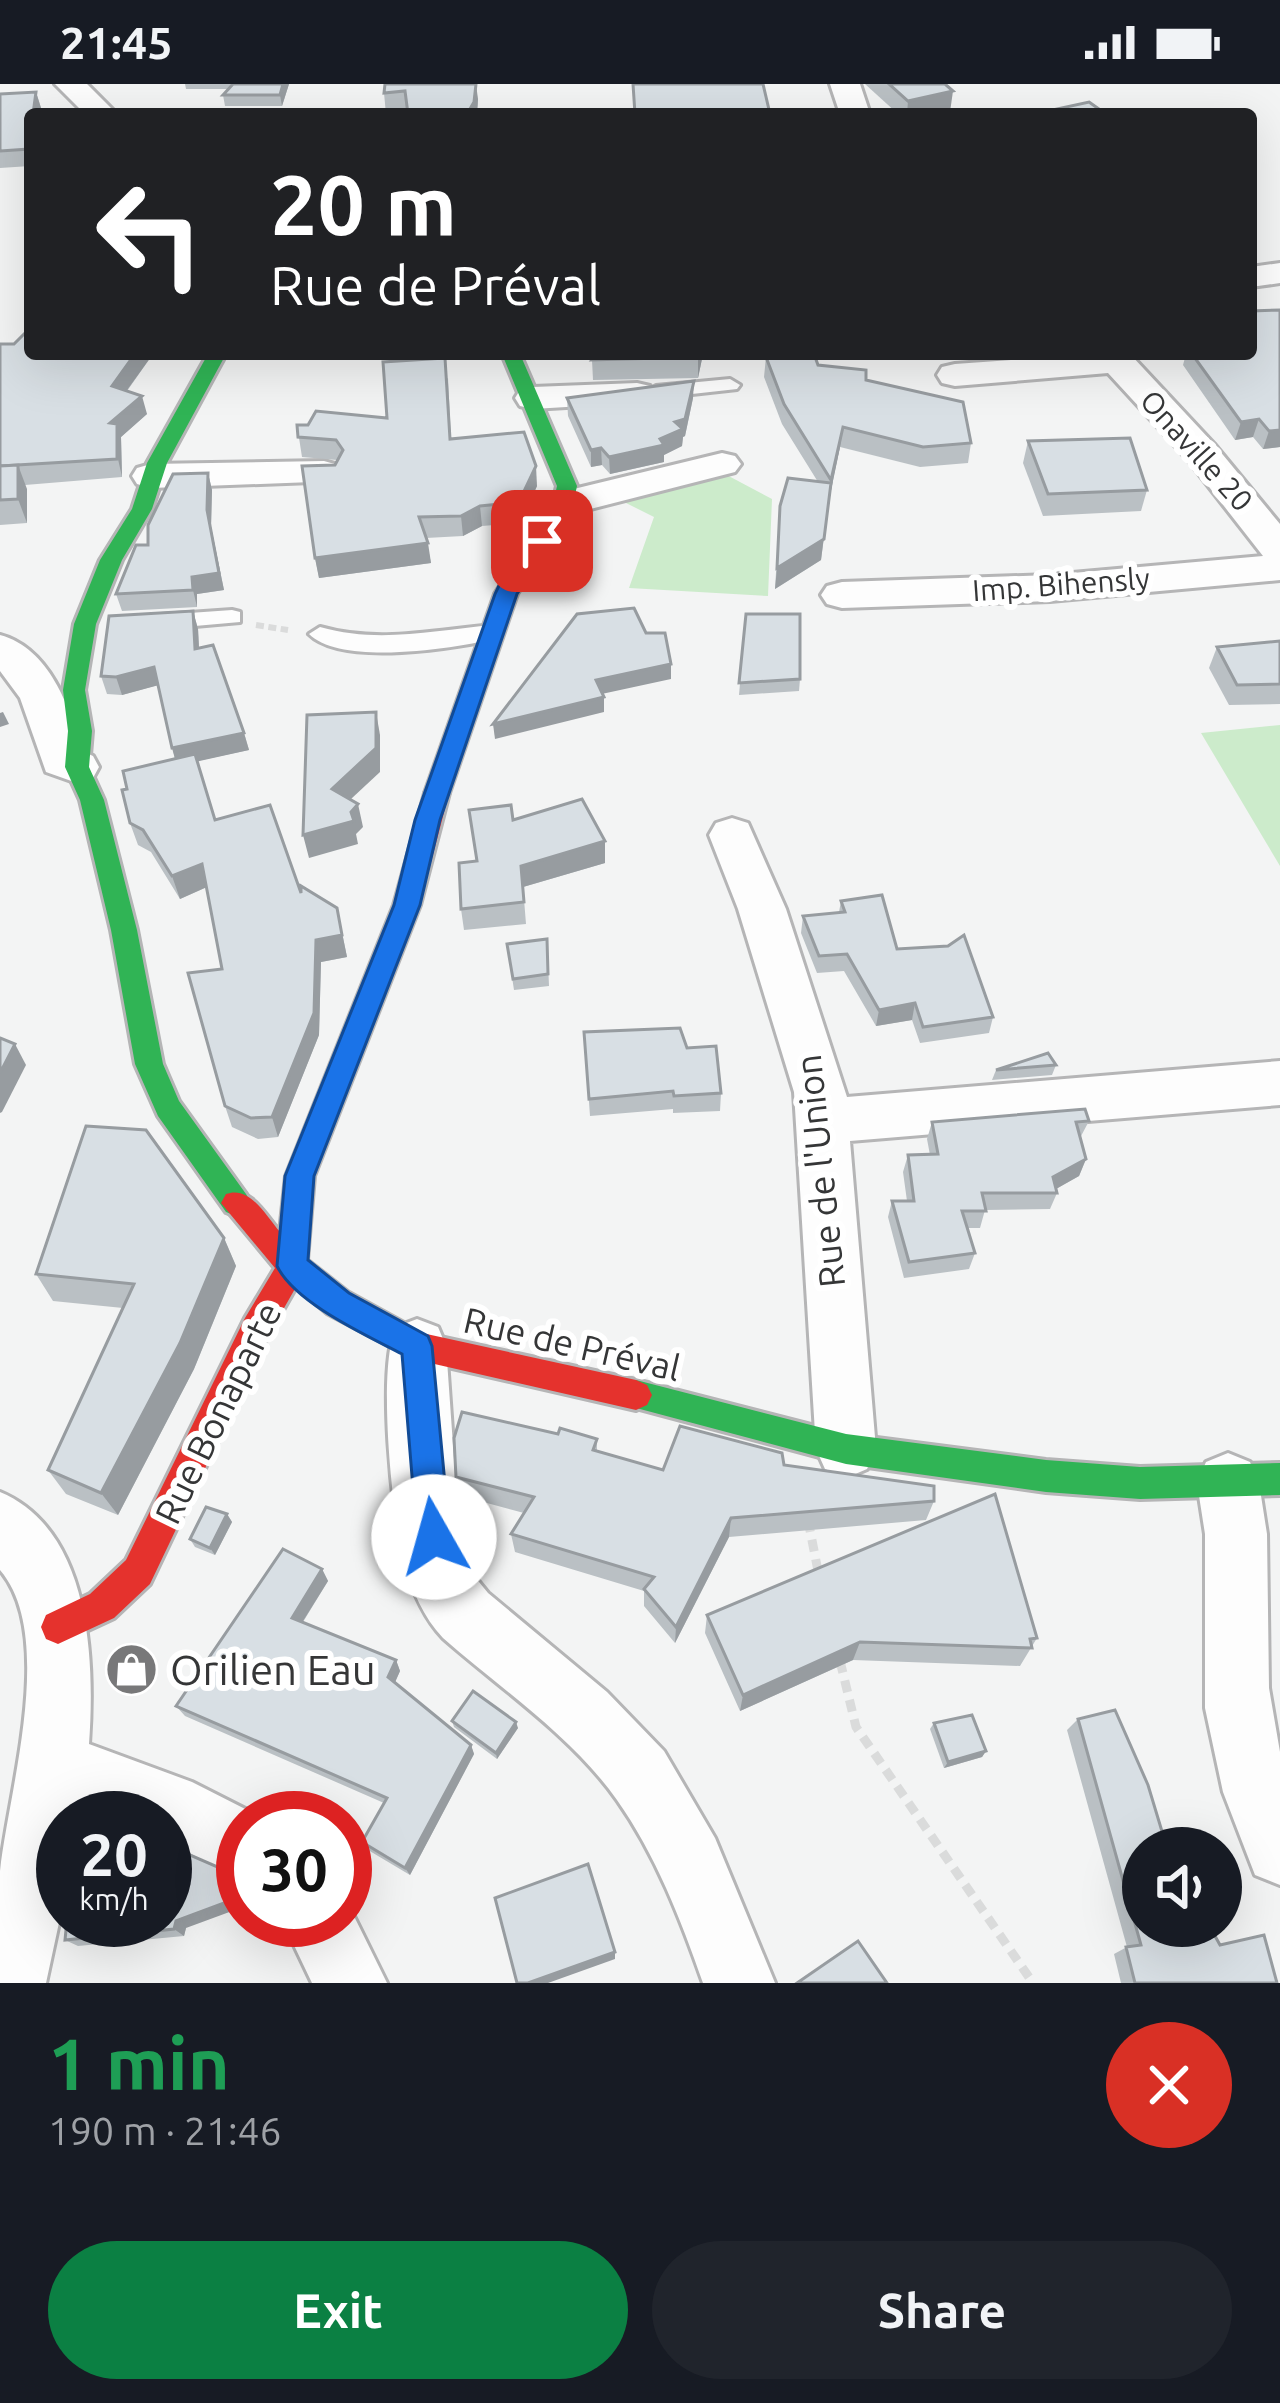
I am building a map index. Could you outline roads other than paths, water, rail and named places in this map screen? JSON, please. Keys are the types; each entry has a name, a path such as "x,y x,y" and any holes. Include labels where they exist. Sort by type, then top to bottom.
{"street":[{"path":"70,84 96,108"},
{"name":"Rue de Préval","path":"214,360 151,476 142,509 111,560 96,634 74,690 80,731 77,767 92,800 124,930 149,1064 169,1108 217,1183 292,1266 338,1303 417,1346 822,1442 1046,1476 1254,1481"},
{"path":"514,360 567,485 563,504 722,464"},
{"path":"955,375 1082,368 1104,360"},
{"name":"Onaville 20","path":"1115,360 1214,466 1280,550"},
{"path":"533,398 637,394"},
{"path":"151,476 323,473"},
{"name":"Rue Bonaparte","path":"58,1627 94,1613 121,1595 138,1573 256,1328 292,1266 300,1176 407,905 427,820 515,574 542,541 563,504"},
{"name":"Imp. Bihensly","path":"842,595 1050,588 1280,567"},
{"path":"11,657 46,669 96,634"},
{"path":"11,657 56,731 62,761 77,767"},
{"name":"Rue de l'Union","path":"732,835 760,892 786,988 811,1047 820,1092 822,1442"},
{"path":"819,1121 1280,1083"},
{"path":"417,1346 423,1448 443,1584 470,1624 510,1650 626,1756 657,1802 721,1930 739,1983"},
{"path":"1254,1481 1239,1526 1236,1690 1274,1825"},
{"path":"0,1522 14,1532 42,1580 58,1627 62,1700 41,1836 10,1983"},
{"path":"51,1766 168,1806 216,1830"},
{"path":"332,1947 351,1983"}],"lane":[{"path":"637,394 730,385"},
{"path":"96,634 232,617"},
{"path":"320,634 344,645 365,645 494,632"}],"place":[{"name":"Orilien Eau","path":"131,1670"}]}
